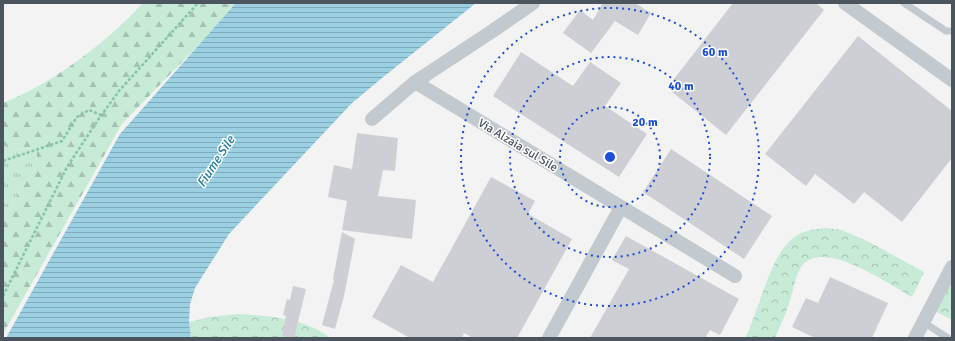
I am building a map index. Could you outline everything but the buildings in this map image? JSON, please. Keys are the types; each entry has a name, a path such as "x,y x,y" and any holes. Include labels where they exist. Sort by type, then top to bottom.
{"street":[{"path":"372,119 415,82 533,3"},
{"path":"845,3 952,80"},
{"name":"Via Alzaia sul Sile","path":"415,82 735,276"},
{"path":"549,338 621,207"},
{"path":"915,338 952,267"}],"lane":[{"path":"904,3 946,31 952,32"},
{"path":"923,322 948,338"}],"path":[{"path":"3,296 67,167 101,115 118,91 198,3"},
{"path":"3,161 62,141 77,117 89,110 101,115"}],"green space":[{"path":"143,3 239,3 122,124 3,334 3,224 21,188 37,166 37,153 25,148 11,149 3,144 3,103 40,85 78,60 96,47 129,18"},
{"path":"3,144 11,149 25,148 37,153 37,166 21,188 3,224"},
{"path":"826,228 842,230 869,242 924,272 912,297 855,265 838,259 822,257 809,260 798,273 785,315 775,338 745,338 770,272 783,249 798,234"},
{"path":"947,283 952,286 952,320 933,310"},
{"path":"238,314 275,317 298,322 320,331 331,338 191,338 189,322 209,317"}],"water":[{"name":"Fiume Sile","path":"236,3 476,3 352,103 229,234 195,288 190,304 189,322 191,338 6,338 120,134"}]}
